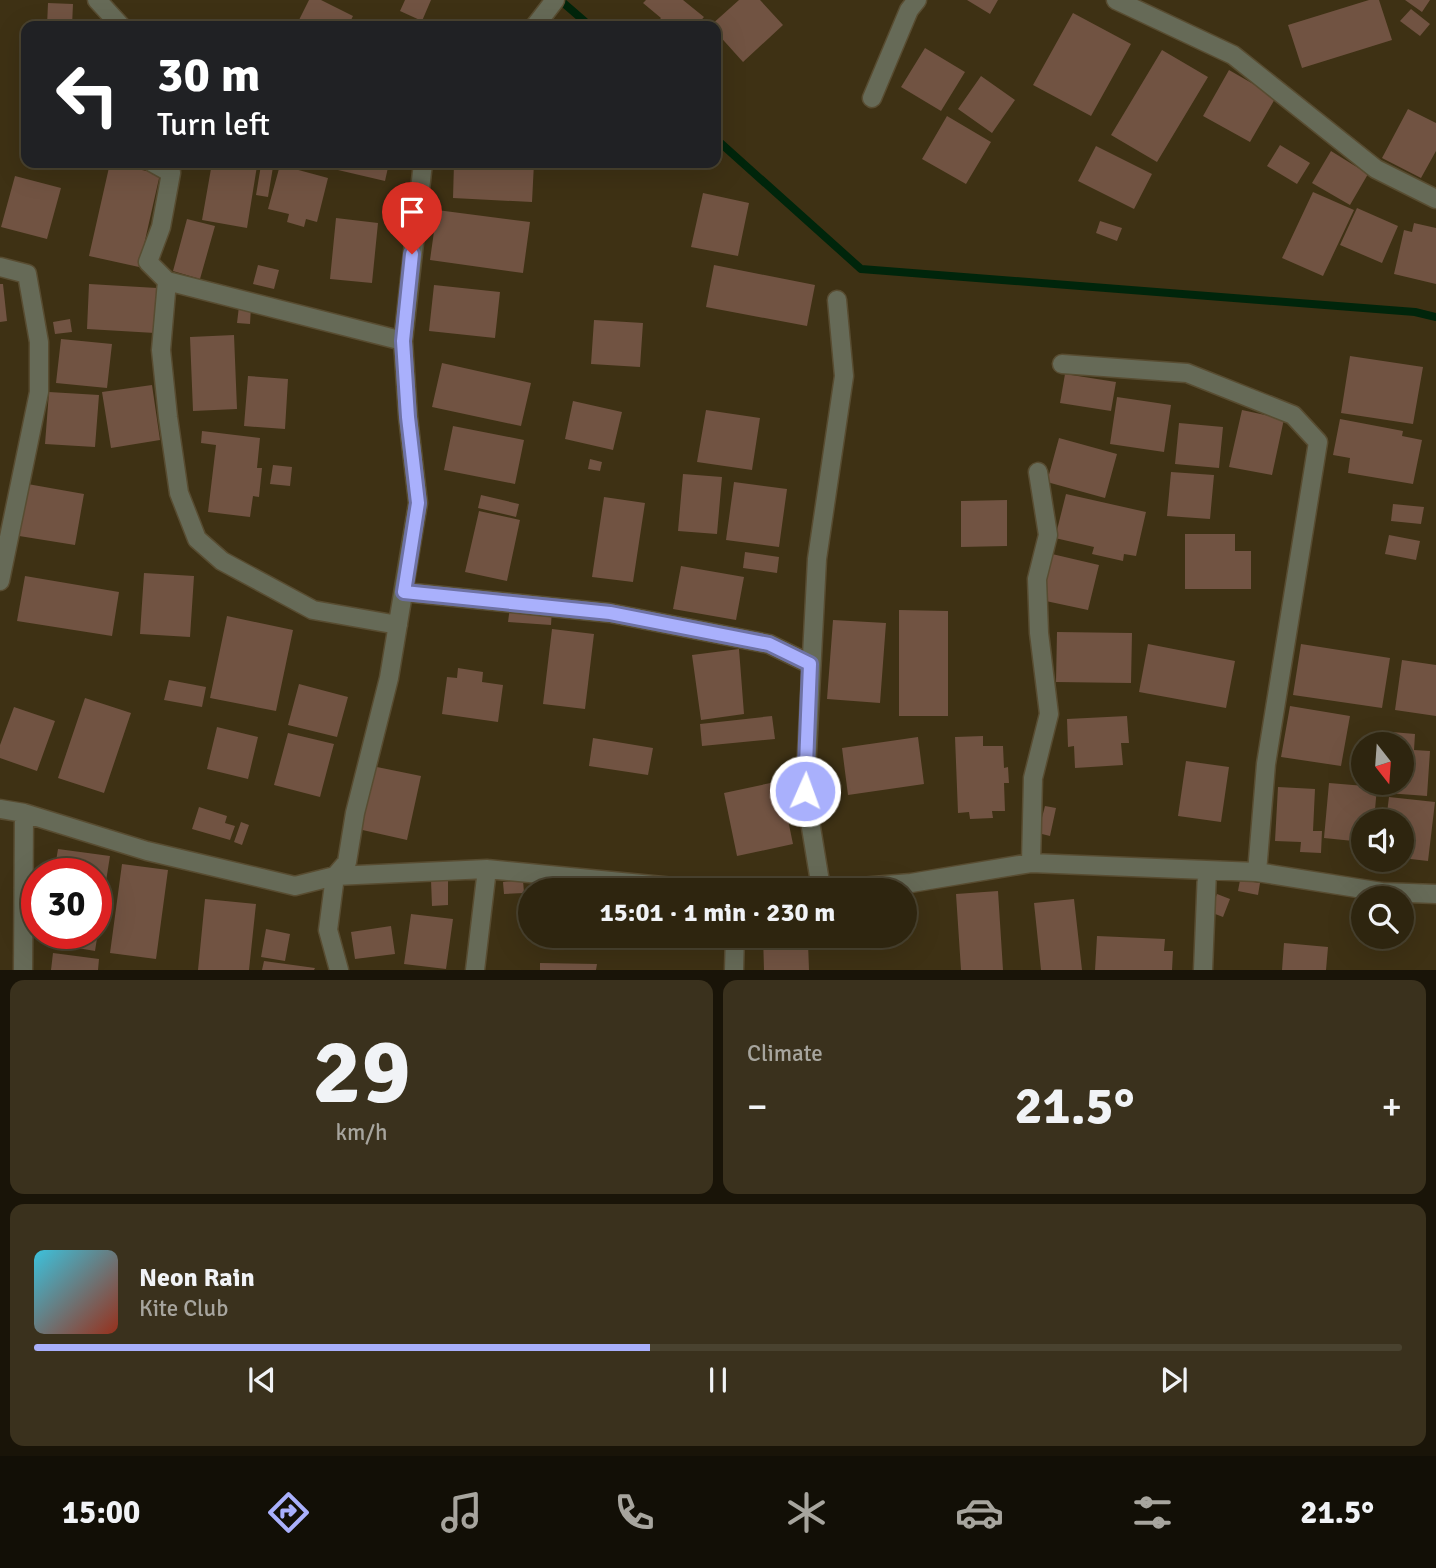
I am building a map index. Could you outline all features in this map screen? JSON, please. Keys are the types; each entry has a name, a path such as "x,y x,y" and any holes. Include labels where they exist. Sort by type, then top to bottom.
{"street":[{"path":"97,0 116,21"},
{"path":"539,21 555,0"},
{"path":"872,97 909,10 917,0"},
{"path":"1116,0 1233,55 1376,169 1436,199"},
{"path":"162,168 171,173 161,227 148,262 167,281 403,341"},
{"path":"339,970 328,930 335,876 347,862 355,813 398,625 418,503 403,341 422,168"},
{"path":"0,267 27,274 39,342 39,392 0,581"},
{"path":"167,281 161,349 168,417 179,493 197,539 222,561 313,610 398,625"},
{"path":"815,878 805,791 817,559 844,376 837,300"},
{"path":"1062,364 1187,373 1293,415 1318,442 1266,764 1257,872"},
{"path":"1031,863 1034,778 1049,714 1039,633 1037,579 1048,536 1038,472"},
{"path":"404,592 610,613 769,644 810,664"},
{"path":"0,809 24,813 147,851 295,886 335,876 486,869 580,878"},
{"path":"23,970 24,813"},
{"path":"917,882 1031,863 1257,872 1382,892 1436,894"},
{"path":"475,970 486,869"},
{"path":"1203,970 1207,871"},
{"path":"734,970 735,948"}],"building":[{"path":"309,0 321,0 353,16 350,21 298,21"},
{"path":"405,0 431,0 422,21 400,11"},
{"path":"646,0 683,0 704,17 700,21 658,21 661,18 643,3"},
{"path":"739,0 760,0 783,25 743,62 721,38 721,21 716,21"},
{"path":"967,0 998,0 990,14"},
{"path":"1369,0 1379,0 1392,40 1302,68 1288,25"},
{"path":"1405,0 1430,0 1422,12"},
{"path":"48,3 73,4 72,21 47,21"},
{"path":"1411,9 1430,24 1420,36 1400,21"},
{"path":"1073,13 1131,44 1091,116 1033,85"},
{"path":"925,48 965,72 941,111 901,87"},
{"path":"1162,50 1208,77 1157,162 1111,135"},
{"path":"1229,70 1276,97 1250,142 1203,116"},
{"path":"981,76 1015,100 992,133 958,109"},
{"path":"1408,109 1436,123 1436,151 1421,178 1382,158"},
{"path":"947,116 991,142 966,184 922,159"},
{"path":"1280,145 1310,163 1297,184 1267,166"},
{"path":"1096,146 1152,174 1134,209 1078,181"},
{"path":"1331,151 1368,174 1350,205 1312,183"},
{"path":"109,168 133,168 160,174 139,267 89,256"},
{"path":"211,168 257,168 247,228 202,220"},
{"path":"260,168 273,168 268,197 256,195"},
{"path":"279,168 291,168 328,178 317,222 306,219 304,227 287,222 289,214 268,209"},
{"path":"329,168 388,168 385,181"},
{"path":"454,168 534,168 532,202 453,198"},
{"path":"15,176 61,188 47,239 1,227"},
{"path":"1313,192 1354,210 1323,276 1282,258"},
{"path":"703,193 749,203 738,256 691,247"},
{"path":"1357,208 1398,226 1382,263 1340,245"},
{"path":"437,210 530,222 523,273 430,260"},
{"path":"336,218 378,223 372,283 330,279"},
{"path":"187,219 215,226 200,279 173,271"},
{"path":"1100,221 1122,228 1117,241 1096,233"},
{"path":"1414,223 1436,228 1436,284 1394,274 1404,230 1412,232"},
{"path":"258,265 279,270 274,289 253,284"},
{"path":"714,265 815,285 807,326 706,307"},
{"path":"0,284 3,284 7,321 0,322"},
{"path":"89,284 157,288 155,333 87,329"},
{"path":"434,285 500,292 495,338 429,331"},
{"path":"239,306 251,307 250,324 237,323"},
{"path":"70,319 72,332 55,334 53,322"},
{"path":"594,320 643,323 640,367 591,364"},
{"path":"234,335 237,409 193,411 190,337"},
{"path":"61,339 112,344 107,388 56,383"},
{"path":"1350,356 1423,367 1413,424 1341,413"},
{"path":"442,363 531,383 521,426 432,407"},
{"path":"1065,374 1116,382 1111,411 1060,403"},
{"path":"248,376 288,379 285,429 244,426"},
{"path":"152,385 160,440 111,448 102,392"},
{"path":"49,392 99,395 95,447 45,444"},
{"path":"1117,397 1171,405 1164,452 1110,444"},
{"path":"573,401 622,412 613,450 565,439"},
{"path":"706,410 760,418 752,470 697,462"},
{"path":"1242,410 1284,419 1272,475 1229,467"},
{"path":"1340,419 1403,431 1402,436 1422,440 1413,484 1348,473 1350,458 1333,455"},
{"path":"1179,423 1223,427 1219,468 1175,464"},
{"path":"453,426 524,440 515,484 444,470"},
{"path":"202,431 260,438 257,468 262,468 259,497 253,496 250,517 208,512 216,445 201,443"},
{"path":"1059,438 1117,454 1105,498 1047,482"},
{"path":"590,459 602,462 600,471 588,469"},
{"path":"273,465 292,467 290,486 270,484"},
{"path":"1171,472 1214,475 1210,519 1167,516"},
{"path":"683,474 722,477 717,534 678,531"},
{"path":"734,482 787,489 779,547 726,540"},
{"path":"22,483 84,494 75,545 13,535"},
{"path":"1066,494 1146,512 1136,556 1124,554 1123,561 1092,554 1094,547 1055,538"},
{"path":"481,495 519,504 516,517 478,508"},
{"path":"604,497 645,503 633,582 592,577"},
{"path":"1007,500 1007,546 961,547 961,501"},
{"path":"1393,504 1424,507 1421,524 1391,521"},
{"path":"479,511 520,520 507,581 465,572"},
{"path":"1185,534 1235,534 1235,551 1251,551 1251,589 1185,589"},
{"path":"1389,535 1420,541 1416,560 1385,554"},
{"path":"745,552 779,557 777,573 743,568"},
{"path":"1052,554 1099,565 1088,610 1041,600"},
{"path":"681,566 744,577 736,620 673,609"},
{"path":"144,573 194,576 190,637 140,634"},
{"path":"25,576 119,592 112,636 17,621"},
{"path":"510,607 552,609 551,625 508,622"},
{"path":"899,610 948,611 948,716 899,716"},
{"path":"227,616 293,630 276,711 210,698"},
{"path":"833,620 886,623 880,703 827,699"},
{"path":"552,629 594,634 585,709 543,704"},
{"path":"1057,632 1132,633 1131,683 1056,682"},
{"path":"1148,644 1235,661 1226,708 1139,692"},
{"path":"1301,644 1390,658 1382,708 1293,695"},
{"path":"739,649 744,714 701,720 692,655"},
{"path":"1402,660 1436,665 1436,716 1395,710"},
{"path":"458,668 483,672 482,682 503,685 498,722 442,714 447,677 457,678"},
{"path":"169,680 206,687 202,707 164,700"},
{"path":"299,684 348,697 337,737 288,725"},
{"path":"85,698 131,713 104,793 58,778"},
{"path":"1290,706 1350,716 1341,766 1281,757"},
{"path":"14,707 55,721 37,771 0,758 0,745"},
{"path":"772,716 775,739 702,746 700,724"},
{"path":"1127,716 1129,743 1121,743 1123,765 1075,768 1074,746 1068,747 1067,719"},
{"path":"217,727 258,737 248,779 207,769"},
{"path":"288,733 334,744 320,797 274,785"},
{"path":"983,736 983,746 1003,746 1004,768 1008,767 1009,783 1004,783 1005,811 992,811 993,818 970,819 969,812 958,813 955,737"},
{"path":"918,737 924,784 848,795 842,748"},
{"path":"593,738 653,748 648,775 589,766"},
{"path":"1414,750 1430,751 1427,796 1414,795"},
{"path":"1186,761 1229,767 1221,822 1178,816"},
{"path":"372,766 421,776 407,840 358,829"},
{"path":"780,781 793,844 737,856 724,793"},
{"path":"1329,783 1351,785 1351,795 1376,795 1375,809 1351,809 1351,841 1324,838"},
{"path":"1278,787 1315,789 1313,831 1322,831 1321,853 1300,852 1301,842 1275,841"},
{"path":"1389,797 1435,802 1428,861 1414,859 1414,809 1388,809"},
{"path":"1045,806 1056,808 1050,836 1038,833"},
{"path":"199,807 227,816 225,823 235,826 230,840 192,829"},
{"path":"241,822 249,825 242,845 234,842"},
{"path":"58,849 110,856 110,858 56,858"},
{"path":"122,864 168,870 156,959 110,953"},
{"path":"431,880 448,880 448,905 432,906"},
{"path":"518,880 518,893 504,894 503,882"},
{"path":"1240,880 1260,883 1258,895 1238,891"},
{"path":"998,891 1003,970 961,970 956,894"},
{"path":"1217,894 1230,899 1223,917 1210,912"},
{"path":"205,899 256,904 249,970 198,970"},
{"path":"1074,899 1082,970 1041,970 1034,903"},
{"path":"411,914 453,919 446,969 404,964"},
{"path":"391,926 395,954 355,959 351,932"},
{"path":"266,929 290,934 285,961 261,957"},
{"path":"1097,936 1165,939 1164,951 1173,951 1172,970 1095,970"},
{"path":"1284,943 1328,947 1326,970 1282,970"},
{"path":"763,948 808,948 809,970 764,970"},
{"path":"53,953 99,959 98,970 51,970"},
{"path":"264,961 315,968 262,970"},
{"path":"540,963 597,964 596,970 540,970"}],"waterway":[{"path":"560,0 584,21"},
{"path":"721,143 861,269 1415,312 1436,317"}],"route":[{"path":"412,254 403,341 418,503 404,592 610,613 769,644 810,664 805,791"}]}
